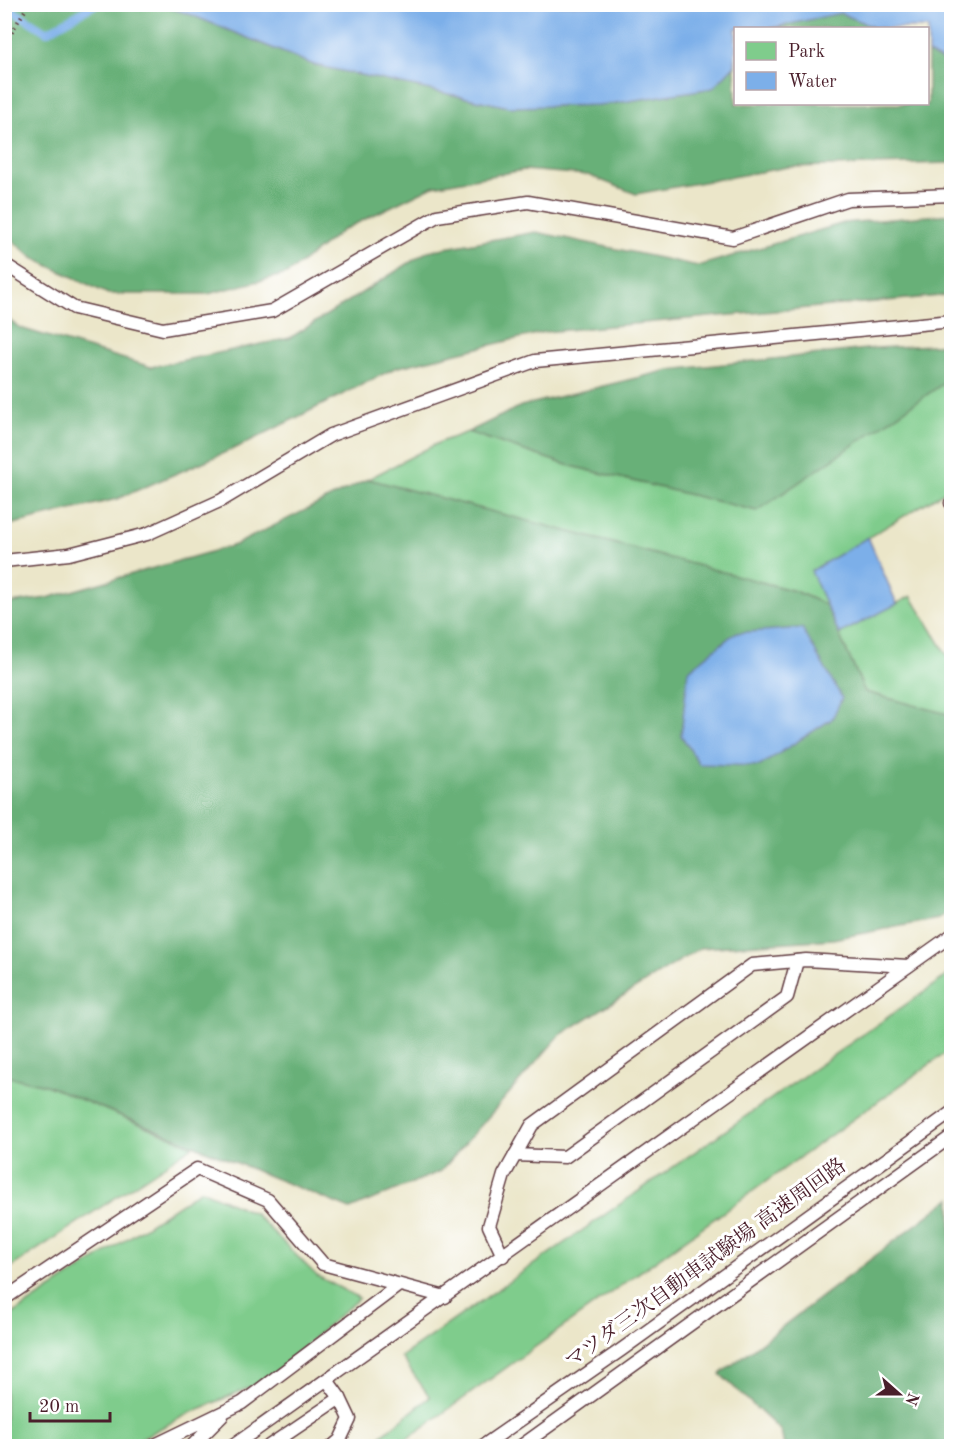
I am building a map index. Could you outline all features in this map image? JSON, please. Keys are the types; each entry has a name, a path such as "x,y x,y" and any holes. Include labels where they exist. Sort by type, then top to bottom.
{"lane":[{"path":"4,264 74,308 163,329 272,311 437,216 528,202 733,238 848,199 951,195"},
{"path":"4,561 69,554 147,534 222,500 332,435 535,361 951,321"},
{"path":"233,1446 445,1298 951,935"},
{"path":"503,1256 489,1226 504,1175 532,1125 752,965 797,961 908,966"},
{"path":"515,1155 565,1157 787,998 797,961"},
{"name":"マツダ三次自動車試験場 高速周回路","path":"483,1446 621,1350 951,1112"},
{"path":"521,1446 951,1136"},
{"path":"4,1299 197,1169 268,1200 323,1264 445,1298"},
{"path":"153,1446 242,1403 399,1285"},
{"path":"327,1380 340,1398 350,1419 340,1440 333,1446"},
{"path":"269,1446 340,1398"},
{"path":"192,1446 230,1409"}],"path":[{"path":"4,49 29,6"}],"green space":[{"path":"9,4 160,5 189,14 314,65 509,107 603,105 712,88 734,66 734,105 929,105 929,54 951,65 951,163 788,167 636,194 588,175 524,170 433,186 343,230 287,274 208,294 108,294 33,258 5,234 4,6"},
{"path":"841,13 873,27 776,27"},
{"path":"951,214 951,295 545,332 395,368 240,446 117,499 5,526 5,317 20,328 151,367 290,338 428,251 536,232 698,266 844,223"},
{"path":"951,344 951,378 757,511 567,465 468,432 521,406 669,370 876,348"},
{"path":"951,378 951,488 812,571 826,605 795,591 368,479 440,442 468,432 567,465 757,511"},
{"path":"368,479 795,591 826,605 865,692 951,715 951,910 938,919 833,939 700,948 560,1035 441,1171 350,1209 46,1085 5,1076 4,604 47,598 235,545"},
{"path":"911,596 949,658 951,657 951,715 865,692 839,634"},
{"path":"951,973 951,1049 397,1446 368,1446 430,1397 401,1357"},
{"path":"5,1076 46,1085 193,1146 5,1271"},
{"path":"201,1190 254,1213 317,1276 359,1298 267,1380 190,1413 126,1446 5,1446 5,1319"},
{"path":"951,1198 951,1446 784,1446 781,1431 720,1374"}],"water":[{"path":"160,5 951,5 951,65 929,54 929,27 873,27 841,13 776,27 734,27 734,66 713,88 603,105 509,107 314,65 189,14"},
{"path":"868,537 897,604 839,634 811,571"},
{"path":"802,628 842,698 832,719 760,766 699,764 681,735 688,671 735,633"}],"waterway":[{"path":"5,6 47,32 96,4"}]}
